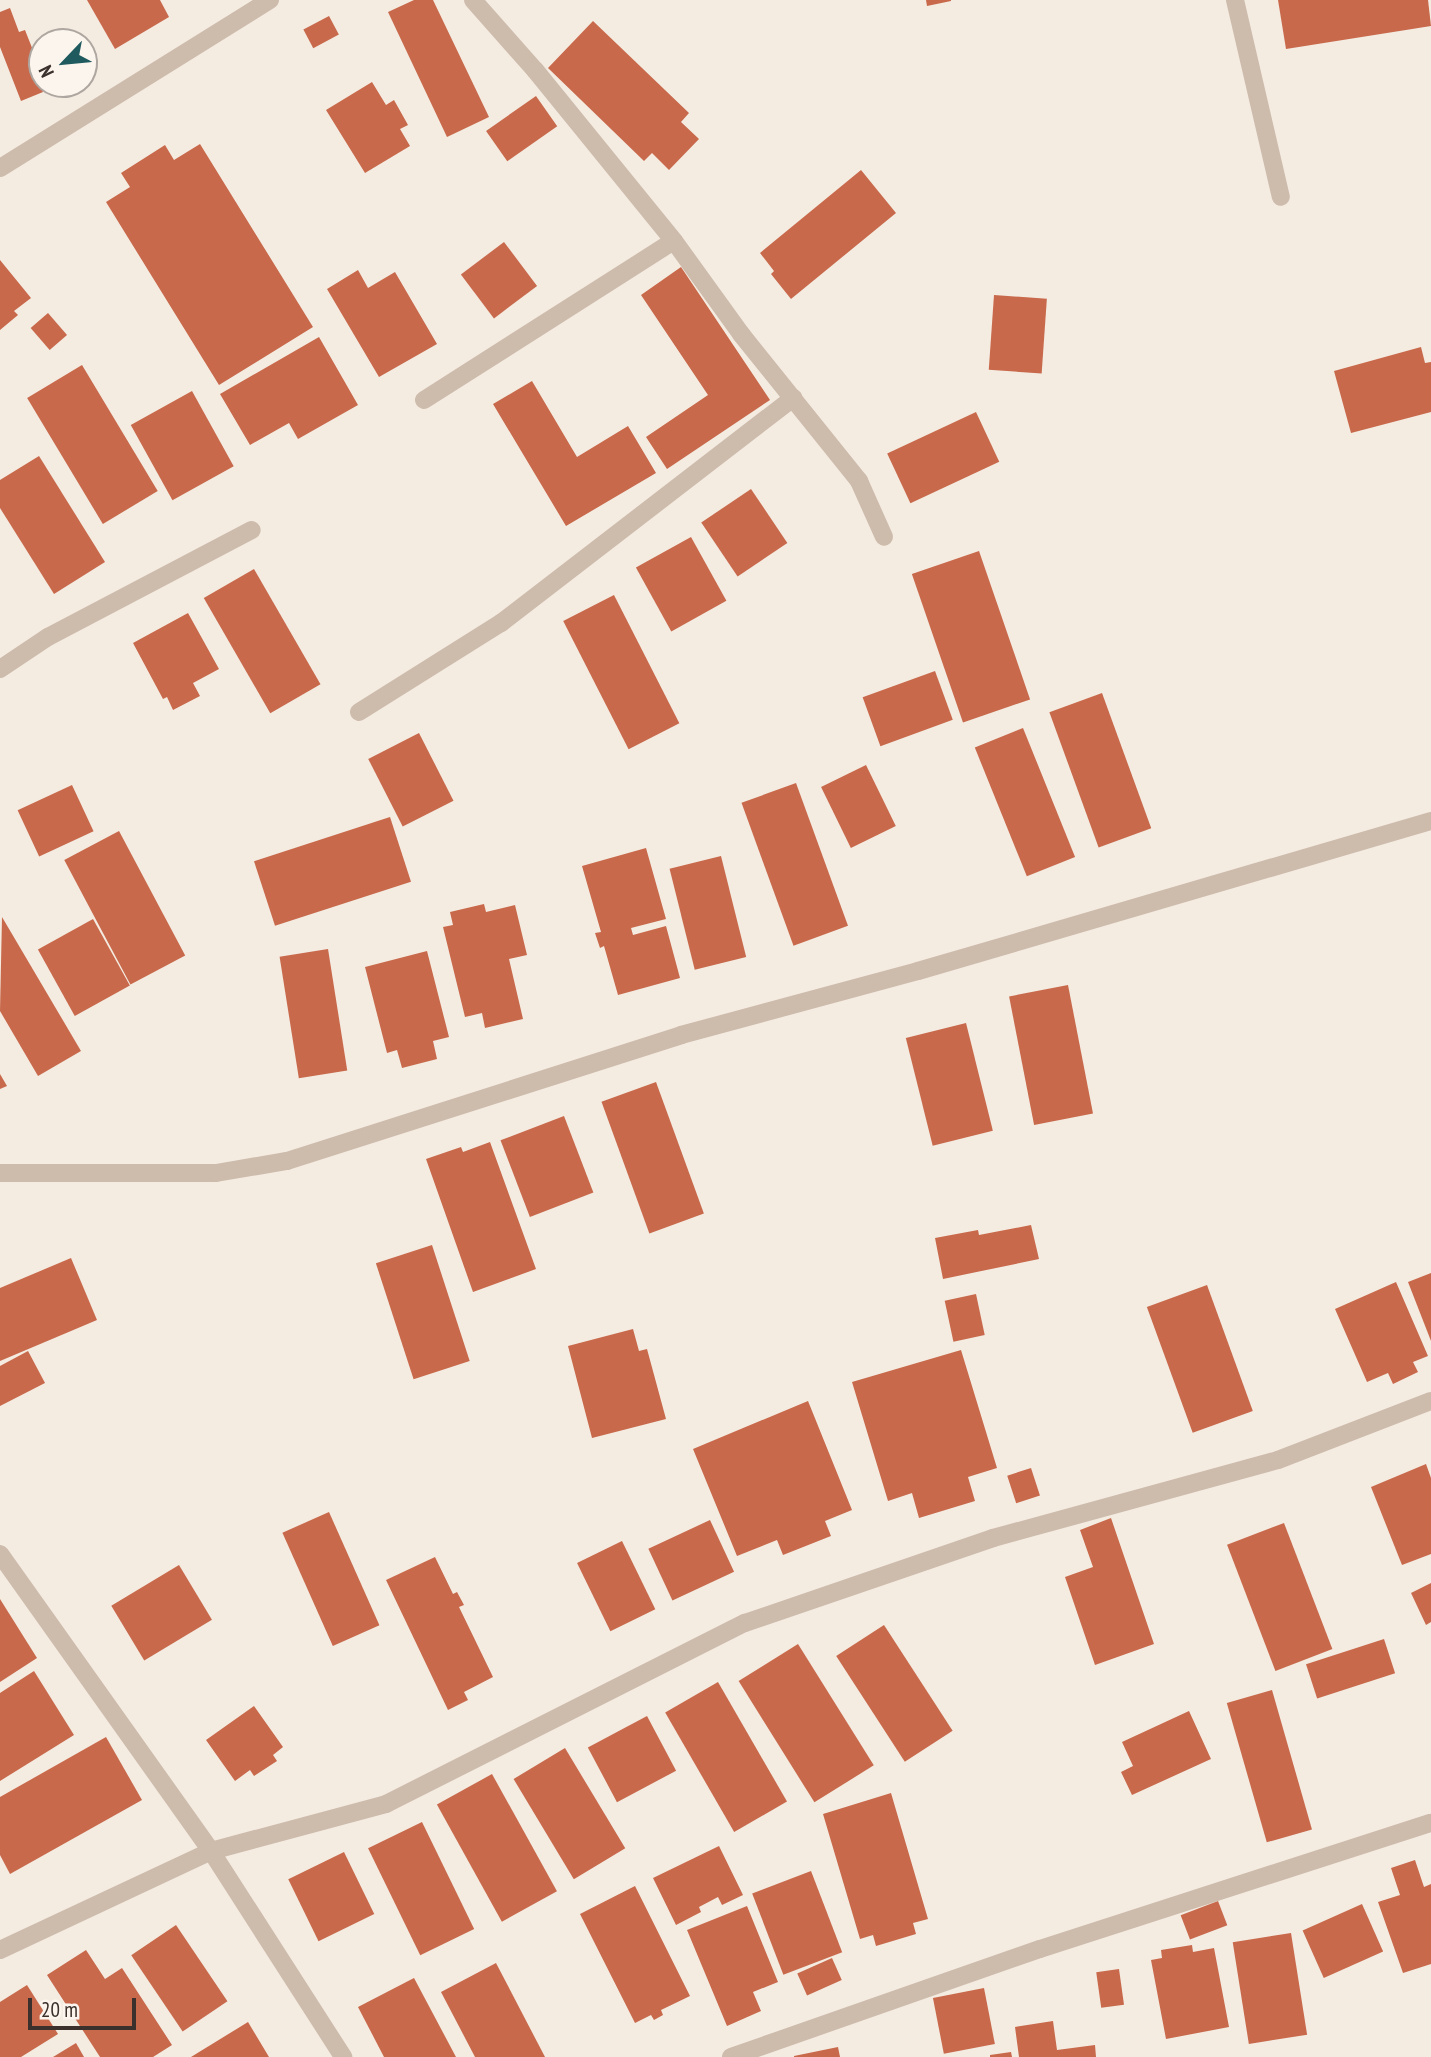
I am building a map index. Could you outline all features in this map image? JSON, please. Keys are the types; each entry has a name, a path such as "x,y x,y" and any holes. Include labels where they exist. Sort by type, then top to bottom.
{"street":[{"path":"0,168 270,0"},
{"path":"473,0 535,70 674,241 741,334 859,481 884,537"},
{"path":"1235,0 1281,197"},
{"path":"424,400 674,241"},
{"path":"359,712 501,623 793,398"},
{"path":"0,669 48,636 253,530"},
{"path":"0,1173 216,1173 287,1161 681,1035 918,971 1431,821"},
{"path":"0,1950 211,1851 386,1804 745,1623 993,1538 1278,1460 1431,1401"},
{"path":"0,1554 211,1851 343,2057"},
{"path":"731,2057 1040,1949 1431,1823"}],"building":[{"path":"87,0 160,0 169,17 115,49"},
{"path":"414,0 433,0 489,117 447,137 388,12"},
{"path":"926,0 951,0 951,1 927,6"},
{"path":"1278,0 1428,0 1431,26 1286,49"},
{"path":"10,8 19,32 25,30 28,38 28,98 21,101 0,47 0,12"},
{"path":"329,16 339,35 313,48 303,30"},
{"path":"593,21 689,113 681,122 699,139 669,170 652,153 644,161 548,68"},
{"path":"372,82 386,105 394,100 408,125 400,129 410,146 365,173 326,110"},
{"path":"536,96 557,126 507,161 486,131"},
{"path":"200,144 313,327 219,385 106,202 130,187 121,173 165,145 174,160"},
{"path":"861,170 896,213 791,299 771,274 774,271 760,253"},
{"path":"504,242 537,286 494,318 461,274"},
{"path":"0,260 31,298 14,311 18,315 0,330"},
{"path":"681,267 770,400 667,469 646,437 708,395 641,295"},
{"path":"358,270 368,288 395,272 437,344 379,377 327,289"},
{"path":"994,295 1047,299 1042,374 989,370"},
{"path":"48,313 67,335 50,350 31,328"},
{"path":"319,337 358,405 298,439 289,423 250,445 220,394"},
{"path":"1421,347 1425,363 1431,362 1431,412 1351,433 1334,371"},
{"path":"82,365 158,491 103,524 27,398"},
{"path":"532,381 577,457 628,426 656,473 566,526 493,404"},
{"path":"192,391 234,466 172,500 131,425"},
{"path":"976,412 999,462 910,503 887,453"},
{"path":"39,456 105,562 54,594 0,508 0,480"},
{"path":"751,489 787,543 738,576 701,523"},
{"path":"691,537 726,601 671,631 636,568"},
{"path":"979,551 1030,699 963,723 912,574"},
{"path":"254,569 320,684 270,713 204,598"},
{"path":"614,595 679,723 629,749 563,621"},
{"path":"188,613 219,669 193,683 200,696 173,710 167,697 163,699 133,643"},
{"path":"935,671 953,720 880,746 863,697"},
{"path":"1102,693 1151,828 1099,847 1049,712"},
{"path":"1023,728 1075,857 1027,876 975,747"},
{"path":"419,733 454,801 403,827 368,759"},
{"path":"866,765 896,826 851,848 821,787"},
{"path":"796,783 848,926 793,946 741,803"},
{"path":"72,785 94,831 39,857 18,810"},
{"path":"390,817 411,882 275,926 254,861"},
{"path":"119,831 185,955 130,985 64,860"},
{"path":"646,848 666,919 631,928 633,935 666,926 680,978 618,995 604,946 600,948 595,933 601,932 582,866"},
{"path":"721,856 746,957 695,970 670,869"},
{"path":"484,904 486,912 515,905 527,955 509,959 523,1019 485,1028 482,1013 465,1017 443,927 453,925 450,912"},
{"path":"2,917 81,1051 38,1076 0,1011"},
{"path":"93,919 130,985 75,1016 38,950"},
{"path":"328,949 347,1070 299,1078 280,957"},
{"path":"427,951 449,1037 433,1041 437,1059 402,1068 397,1050 387,1053 365,967"},
{"path":"1068,985 1093,1114 1034,1125 1009,996"},
{"path":"966,1023 993,1131 933,1146 906,1038"},
{"path":"0,1074 7,1086 0,1089"},
{"path":"656,1082 704,1214 649,1233 601,1102"},
{"path":"564,1116 593,1193 530,1217 501,1140"},
{"path":"490,1142 536,1269 473,1292 426,1159 461,1147 463,1152"},
{"path":"1031,1225 1039,1259 943,1279 935,1238 978,1230 979,1235"},
{"path":"432,1245 470,1361 414,1379 376,1263"},
{"path":"71,1258 97,1320 0,1361 0,1288"},
{"path":"1431,1273 1431,1341 1408,1282"},
{"path":"1396,1282 1428,1356 1413,1362 1418,1372 1393,1384 1388,1373 1367,1382 1335,1309"},
{"path":"1207,1285 1253,1411 1193,1433 1147,1307"},
{"path":"976,1294 985,1335 953,1342 945,1301"},
{"path":"633,1329 639,1351 647,1349 666,1419 592,1438 568,1346"},
{"path":"961,1350 997,1468 968,1477 975,1501 919,1518 912,1493 888,1501 852,1382"},
{"path":"28,1351 45,1383 0,1406 0,1366"},
{"path":"808,1401 852,1510 825,1521 831,1536 783,1555 777,1540 737,1556 693,1449"},
{"path":"1426,1464 1431,1478 1431,1554 1402,1565 1371,1487"},
{"path":"1031,1468 1040,1496 1016,1503 1007,1476"},
{"path":"329,1512 379,1625 333,1646 282,1533"},
{"path":"1111,1518 1154,1644 1095,1665 1065,1577 1093,1567 1080,1530"},
{"path":"710,1520 734,1572 672,1600 648,1549"},
{"path":"1284,1523 1332,1649 1275,1671 1227,1545"},
{"path":"622,1541 655,1609 610,1631 577,1563"},
{"path":"435,1557 453,1594 457,1592 464,1605 459,1607 493,1677 464,1692 468,1700 448,1710 386,1580"},
{"path":"179,1565 212,1620 144,1661 111,1606"},
{"path":"1431,1583 1431,1622 1426,1625 1411,1593"},
{"path":"0,1599 37,1658 0,1682"},
{"path":"884,1625 953,1731 905,1762 836,1656"},
{"path":"1384,1639 1395,1673 1317,1699 1306,1664"},
{"path":"798,1644 874,1765 814,1802 739,1681"},
{"path":"34,1671 74,1735 0,1781 0,1693"},
{"path":"718,1682 787,1802 734,1832 665,1713"},
{"path":"1272,1690 1312,1829 1267,1842 1227,1703"},
{"path":"254,1706 283,1747 273,1755 277,1761 254,1776 250,1770 235,1781 206,1740"},
{"path":"1189,1711 1211,1759 1132,1795 1121,1772 1133,1766 1122,1742"},
{"path":"647,1716 676,1771 617,1802 588,1747"},
{"path":"106,1737 142,1800 10,1874 0,1855 0,1797"},
{"path":"565,1748 625,1848 574,1879 514,1779"},
{"path":"492,1774 557,1891 502,1922 437,1805"},
{"path":"891,1793 928,1919 913,1923 916,1934 876,1946 873,1935 860,1939 823,1814"},
{"path":"422,1822 474,1929 420,1955 368,1848"},
{"path":"719,1846 743,1895 722,1905 718,1897 699,1907 701,1912 676,1925 653,1878"},
{"path":"344,1852 374,1914 319,1941 288,1879"},
{"path":"1415,1860 1424,1887 1431,1884 1431,1964 1403,1973 1378,1902 1400,1895 1391,1868"},
{"path":"811,1871 842,1952 783,1975 752,1894"},
{"path":"635,1886 690,1996 661,2010 663,2015 654,2020 651,2015 635,2023 580,1914"},
{"path":"1218,1901 1227,1925 1190,1940 1181,1915"},
{"path":"1362,1904 1383,1952 1324,1978 1303,1930"},
{"path":"747,1906 778,1982 753,1992 761,2011 727,2026 687,1930"},
{"path":"176,1925 227,2001 183,2031 131,1955"},
{"path":"1291,1933 1307,2035 1249,2044 1233,1942"},
{"path":"1192,1945 1193,1952 1214,1948 1229,2027 1166,2039 1151,1960 1162,1958 1161,1950"},
{"path":"86,1950 105,1979 122,1968 172,2045 153,2057 100,2057 47,1975"},
{"path":"832,1958 842,1980 807,1995 797,1973"},
{"path":"496,1963 545,2057 475,2057 441,1992"},
{"path":"1119,1969 1124,2005 1101,2008 1096,1972"},
{"path":"414,1978 456,2057 384,2057 358,2007"},
{"path":"27,1985 58,2034 21,2057 0,2057 0,2002"},
{"path":"984,1988 995,2044 944,2054 933,1998"},
{"path":"1053,2021 1057,2050 1095,2045 1096,2057 1019,2057 1015,2027"},
{"path":"248,2022 269,2057 191,2057"},
{"path":"76,2043 84,2057 53,2057"},
{"path":"838,2047 840,2057 794,2057 794,2056"},
{"path":"1011,2052 1012,2057 990,2057 990,2055"}]}
